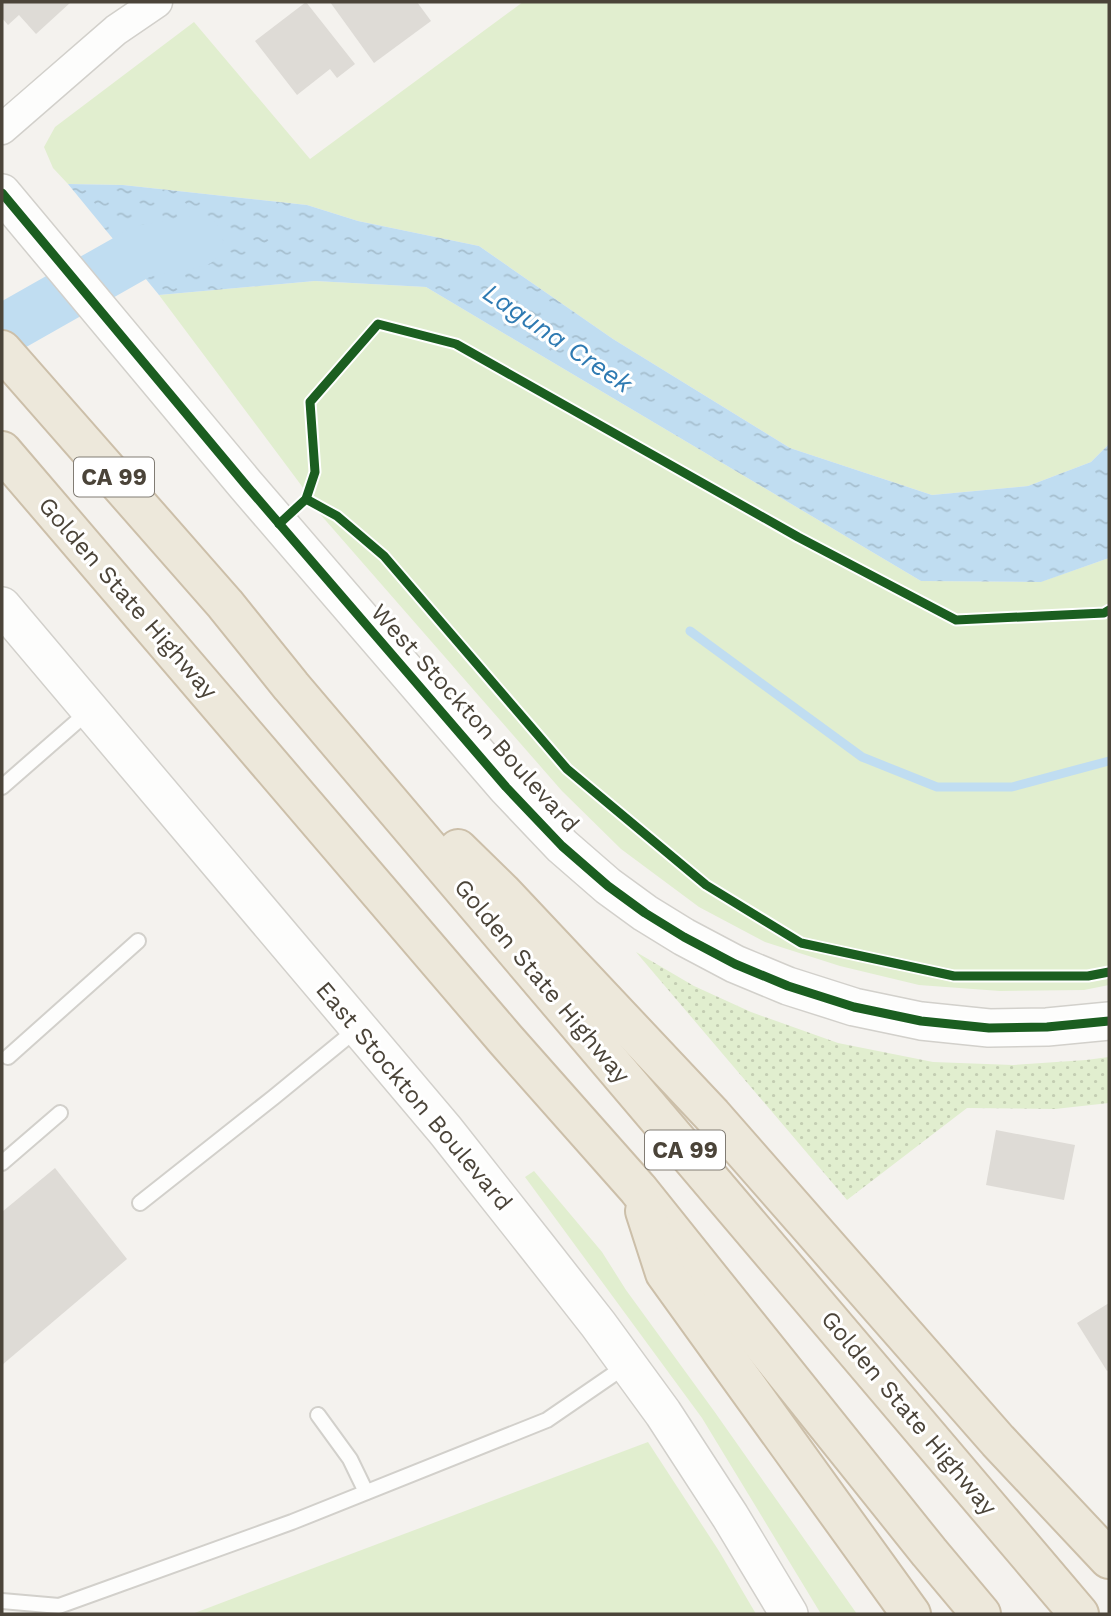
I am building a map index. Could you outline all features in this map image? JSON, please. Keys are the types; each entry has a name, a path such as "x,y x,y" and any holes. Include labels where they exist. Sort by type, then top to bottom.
{"highway":[{"name":"Golden State Highway","path":"2,350 225,604 291,686 1079,1614"},
{"name":"Golden State Highway","path":"2,452 497,1029 638,1189 981,1614"},
{"path":"291,686 502,892 703,1105 998,1441 1109,1559"},
{"path":"638,1189 665,1273 911,1614"}],"street":[{"path":"2,129 116,30 155,2"},
{"name":"West Stockton Boulevard","path":"7,199 245,484 506,788 562,846 608,886 684,937 735,964 788,986 854,1007 908,1018 989,1028 1047,1027 1109,1021"},
{"name":"East Stockton Boulevard","path":"2,606 454,1140 598,1324 663,1413 789,1614"}],"lane":[{"path":"2,787 90,710"},
{"path":"8,1057 138,941"},
{"path":"140,1203 359,1028"},
{"path":"2,1163 60,1113"},
{"path":"2,1601 59,1606 292,1522 547,1420 628,1364"},
{"path":"318,1415 350,1459 366,1492"}],"green space":[{"path":"523,2 1109,2 1109,444 1091,462 1028,486 932,495 790,448 613,339 479,246 358,221 307,205 123,185 68,184 53,168 44,147 55,127 194,22 310,159"},
{"path":"315,281 426,287 921,581 1040,582 1109,558 1109,985 1084,990 1000,991 919,985 840,966 765,942 699,907 621,849 562,791 320,514 159,295"},
{"path":"636,952 694,986 751,1012 838,1043 933,1062 1013,1065 1109,1057 1109,1103 1055,1109 967,1108 847,1200"},
{"path":"534,1171 602,1252 626,1290 857,1614 821,1614 702,1418 525,1177"},
{"path":"648,1442 719,1551 756,1614 192,1614"}],"water":[{"path":"68,184 123,185 307,205 358,221 479,246 613,339 790,448 932,495 1028,486 1091,462 1109,444 1109,558 1041,582 921,581 426,287 315,281 159,295"}],"building":[{"path":"2,2 71,2 36,34 19,15 8,25 2,18"},
{"path":"306,2 355,64 337,78 330,69 297,95 255,41"},
{"path":"330,2 417,2 431,21 374,63"},
{"path":"996,1130 1075,1145 1064,1200 986,1185"},
{"path":"55,1168 127,1259 2,1365 2,1212"},
{"path":"1109,1303 1109,1370 1107,1371 1077,1323"}],"waterway":[{"name":"Laguna Creek","path":"2,331 143,251 197,241"},
{"name":"Laguna Creek","path":"690,631 862,757 937,787 1012,787 1109,761"}],"cycle path":[{"path":"2,193 245,484 506,787 562,846 608,886 684,937 735,964 788,986 854,1007 921,1021 989,1028 1047,1027 1109,1021"},
{"path":"279,524 306,499 315,472 310,402 378,324 456,344 798,537 956,620 1104,613 1109,610"},
{"path":"306,499 337,516 384,556 567,769 706,885 801,943 954,976 1088,976 1109,972"}]}
